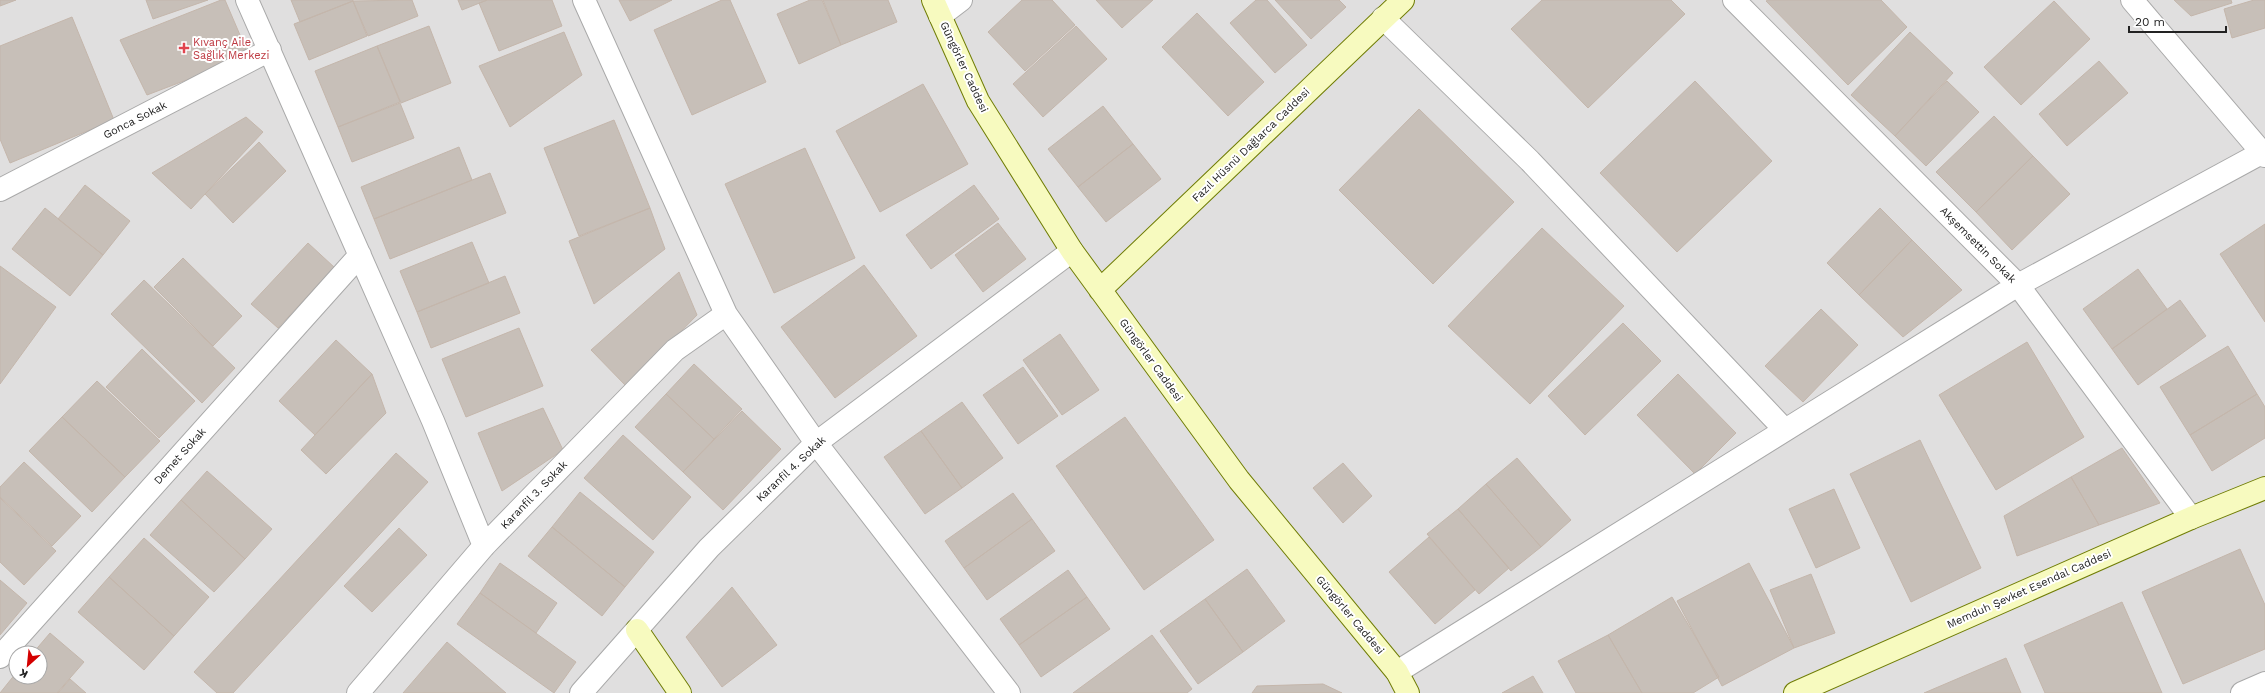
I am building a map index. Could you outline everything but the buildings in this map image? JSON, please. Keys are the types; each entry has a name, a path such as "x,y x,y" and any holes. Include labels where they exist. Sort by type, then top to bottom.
{"street":[{"path":"247,0 434,421 484,546"},
{"path":"584,0 726,314 816,443 999,690"},
{"path":"937,8 961,0"},
{"name":"Fazıl Hüsnü Dağlarca Caddesi","path":"1100,290 1403,0"},
{"name":"Akşemsettin Sokak","path":"1734,0 2018,285 2191,518"},
{"path":"1397,672 2018,285 2264,153 2132,0"},
{"name":"Güngörler Caddesi","path":"937,8 978,101 1072,252 1239,480 1397,672 1408,693"},
{"path":"1383,18 1530,161 1785,430"},
{"name":"Gonca Sokak","path":"0,190 270,50"},
{"name":"Karanfil 4. Sokak","path":"581,693 710,548 816,443 1072,252"},
{"name":"Demet Sokak","path":"0,657 360,255"},
{"name":"Karanfil 3. Sokak","path":"358,693 484,546 675,350 726,314"},
{"name":"Memduh Şevket Esendal Caddesi","path":"1795,693 2191,518 2265,488"},
{"path":"637,630 680,693"},
{"path":"2242,693 2265,683"}],"shaded area":[{"path":"0,0 2265,0 2265,693 0,693"}],"place":[{"name":"Kıvanç Aile Sağlık Merkezi","path":"184,48"}]}
